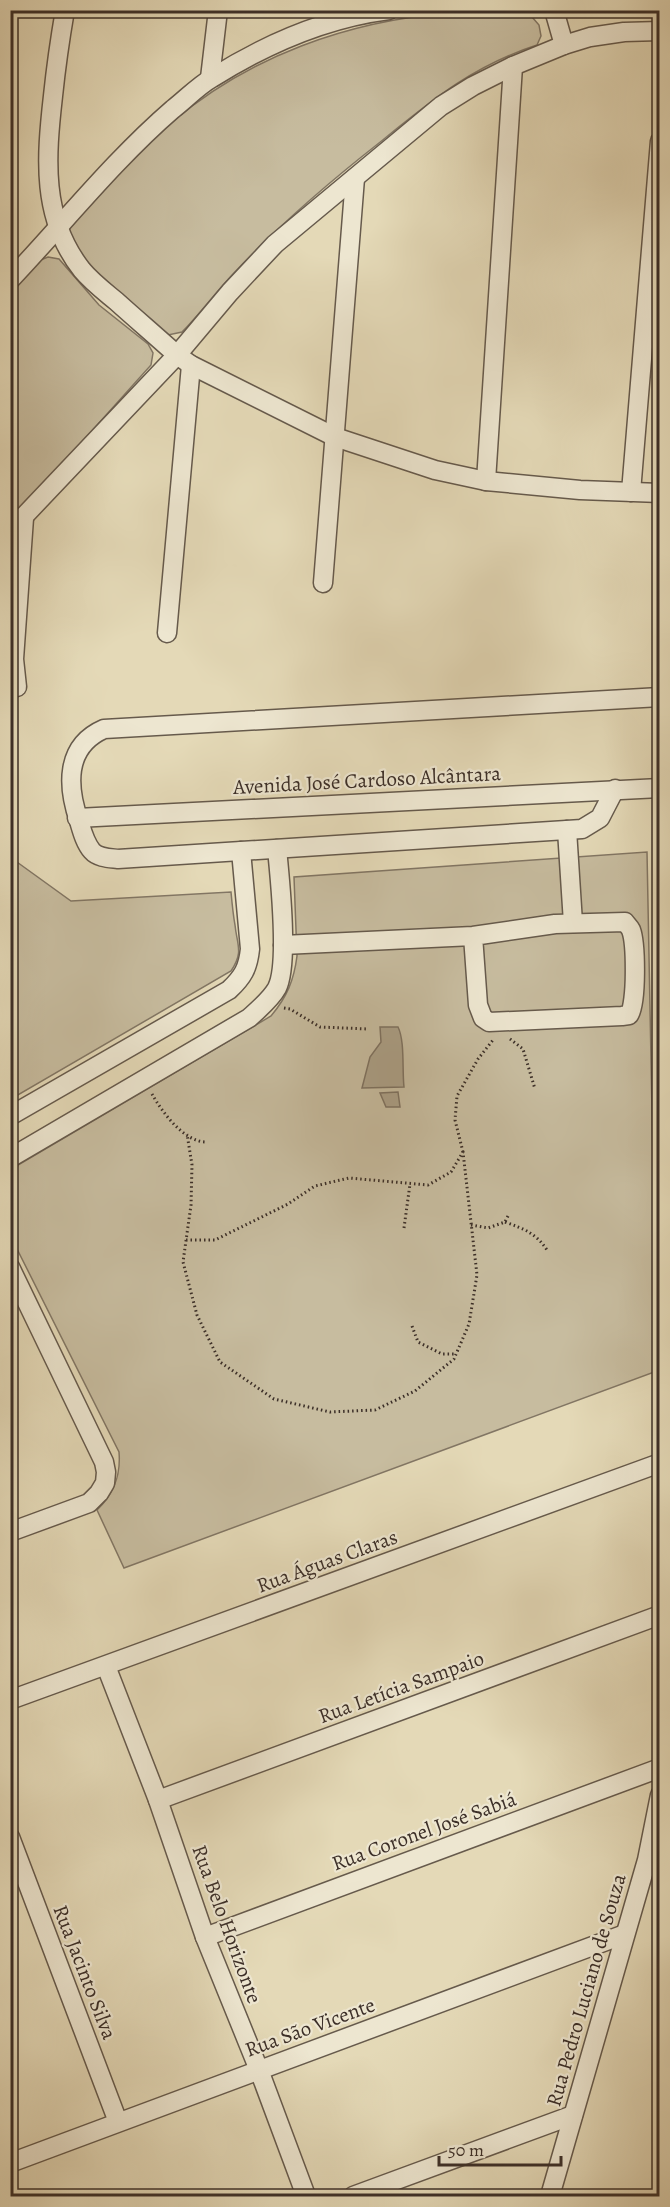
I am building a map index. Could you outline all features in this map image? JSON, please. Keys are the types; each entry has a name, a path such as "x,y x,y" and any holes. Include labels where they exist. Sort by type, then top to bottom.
{"street":[{"path":"66,10 48,136 49,186 58,229 67,248 84,272 184,360 334,437 435,470 486,481 580,490 660,493"},
{"path":"210,78 218,10"},
{"path":"10,280 141,137 210,78 336,16 389,10"},
{"path":"554,10 564,45"},
{"path":"10,531 184,360 230,292 275,244 441,106 472,86 564,45 624,32 660,31"},
{"path":"486,481 513,66"},
{"path":"631,492 660,141"},
{"path":"323,583 355,178"},
{"path":"167,633 184,360"},
{"path":"17,687 14,659 24,518"},
{"path":"615,789 600,818 582,829 118,859 103,857 93,852 85,839 70,794 72,769 81,746 90,735 104,729 660,697"},
{"name":"Avenida José Cardoso Alcântara","path":"78,818 660,788"},
{"path":"567,830 573,923"},
{"path":"10,1158 249,1018 265,1003 277,988 282,971 283,945 278,849"},
{"path":"10,1116 229,990 243,977 248,965 250,949 241,851"},
{"path":"283,945 473,936 573,923 625,922 630,927 635,977 634,1008 629,1015 489,1022 483,1018 478,1005 473,936"},
{"path":"10,1267 104,1462 106,1472 105,1484 89,1503 10,1532"},
{"name":"Rua Águas Claras","path":"10,1700 660,1463"},
{"name":"Rua Letícia Sampaio","path":"158,1800 660,1615"},
{"name":"Rua Belo Horizonte","path":"106,1666 158,1800 205,1937 259,2070 306,2196"},
{"name":"Rua Coronel José Sabiá","path":"205,1937 660,1768"},
{"name":"Rua Pedro Luciano de Souza","path":"550,2196 646,1860 660,1795"},
{"name":"Rua Jacinto Silva","path":"10,1837 118,2122"},
{"name":"Rua São Vicente","path":"10,2163 625,1934"},
{"path":"353,2196 573,2115"}],"path":[{"path":"265,1003 290,1009 320,1027 368,1029"},
{"path":"508,1036 523,1049 535,1089"},
{"path":"187,1134 192,1165 191,1205 183,1262 197,1315 220,1362 274,1399 330,1412 375,1410 415,1391 454,1359 469,1324 477,1275 463,1152 455,1120 457,1096 491,1040 500,1038"},
{"path":"143,1080 162,1112 197,1142 206,1142"},
{"path":"186,1240 215,1240 288,1204 315,1186 349,1178 428,1185 451,1172 463,1152"},
{"path":"404,1228 410,1184"},
{"path":"505,1222 509,1214"},
{"path":"471,1225 488,1227 505,1222 522,1228 539,1238 548,1250"},
{"path":"412,1326 418,1342 442,1354 456,1354"}],"shaded area":[{"path":"449,13 526,15 532,17 539,25 541,36 537,45 492,63 453,86 341,174 250,256 182,332 168,335 120,297 86,262 68,232 71,222 120,170 172,122 202,99 234,78 302,46 374,24"},
{"path":"48,257 59,259 99,305 148,344 153,353 151,365 11,521 11,291 38,261"},
{"path":"647,852 657,1371 124,1568 97,1510 108,1498 115,1484 119,1469 119,1452 11,1237 10,1194 18,1165 271,1016 292,981 296,965 294,877"},
{"path":"10,857 71,901 231,892 239,948 235,964 231,971 11,1099"},
{"path":"380,1027 398,1027 402,1048 404,1087 362,1088 370,1057 381,1042"},
{"path":"398,1092 400,1107 386,1107 380,1093"}]}
